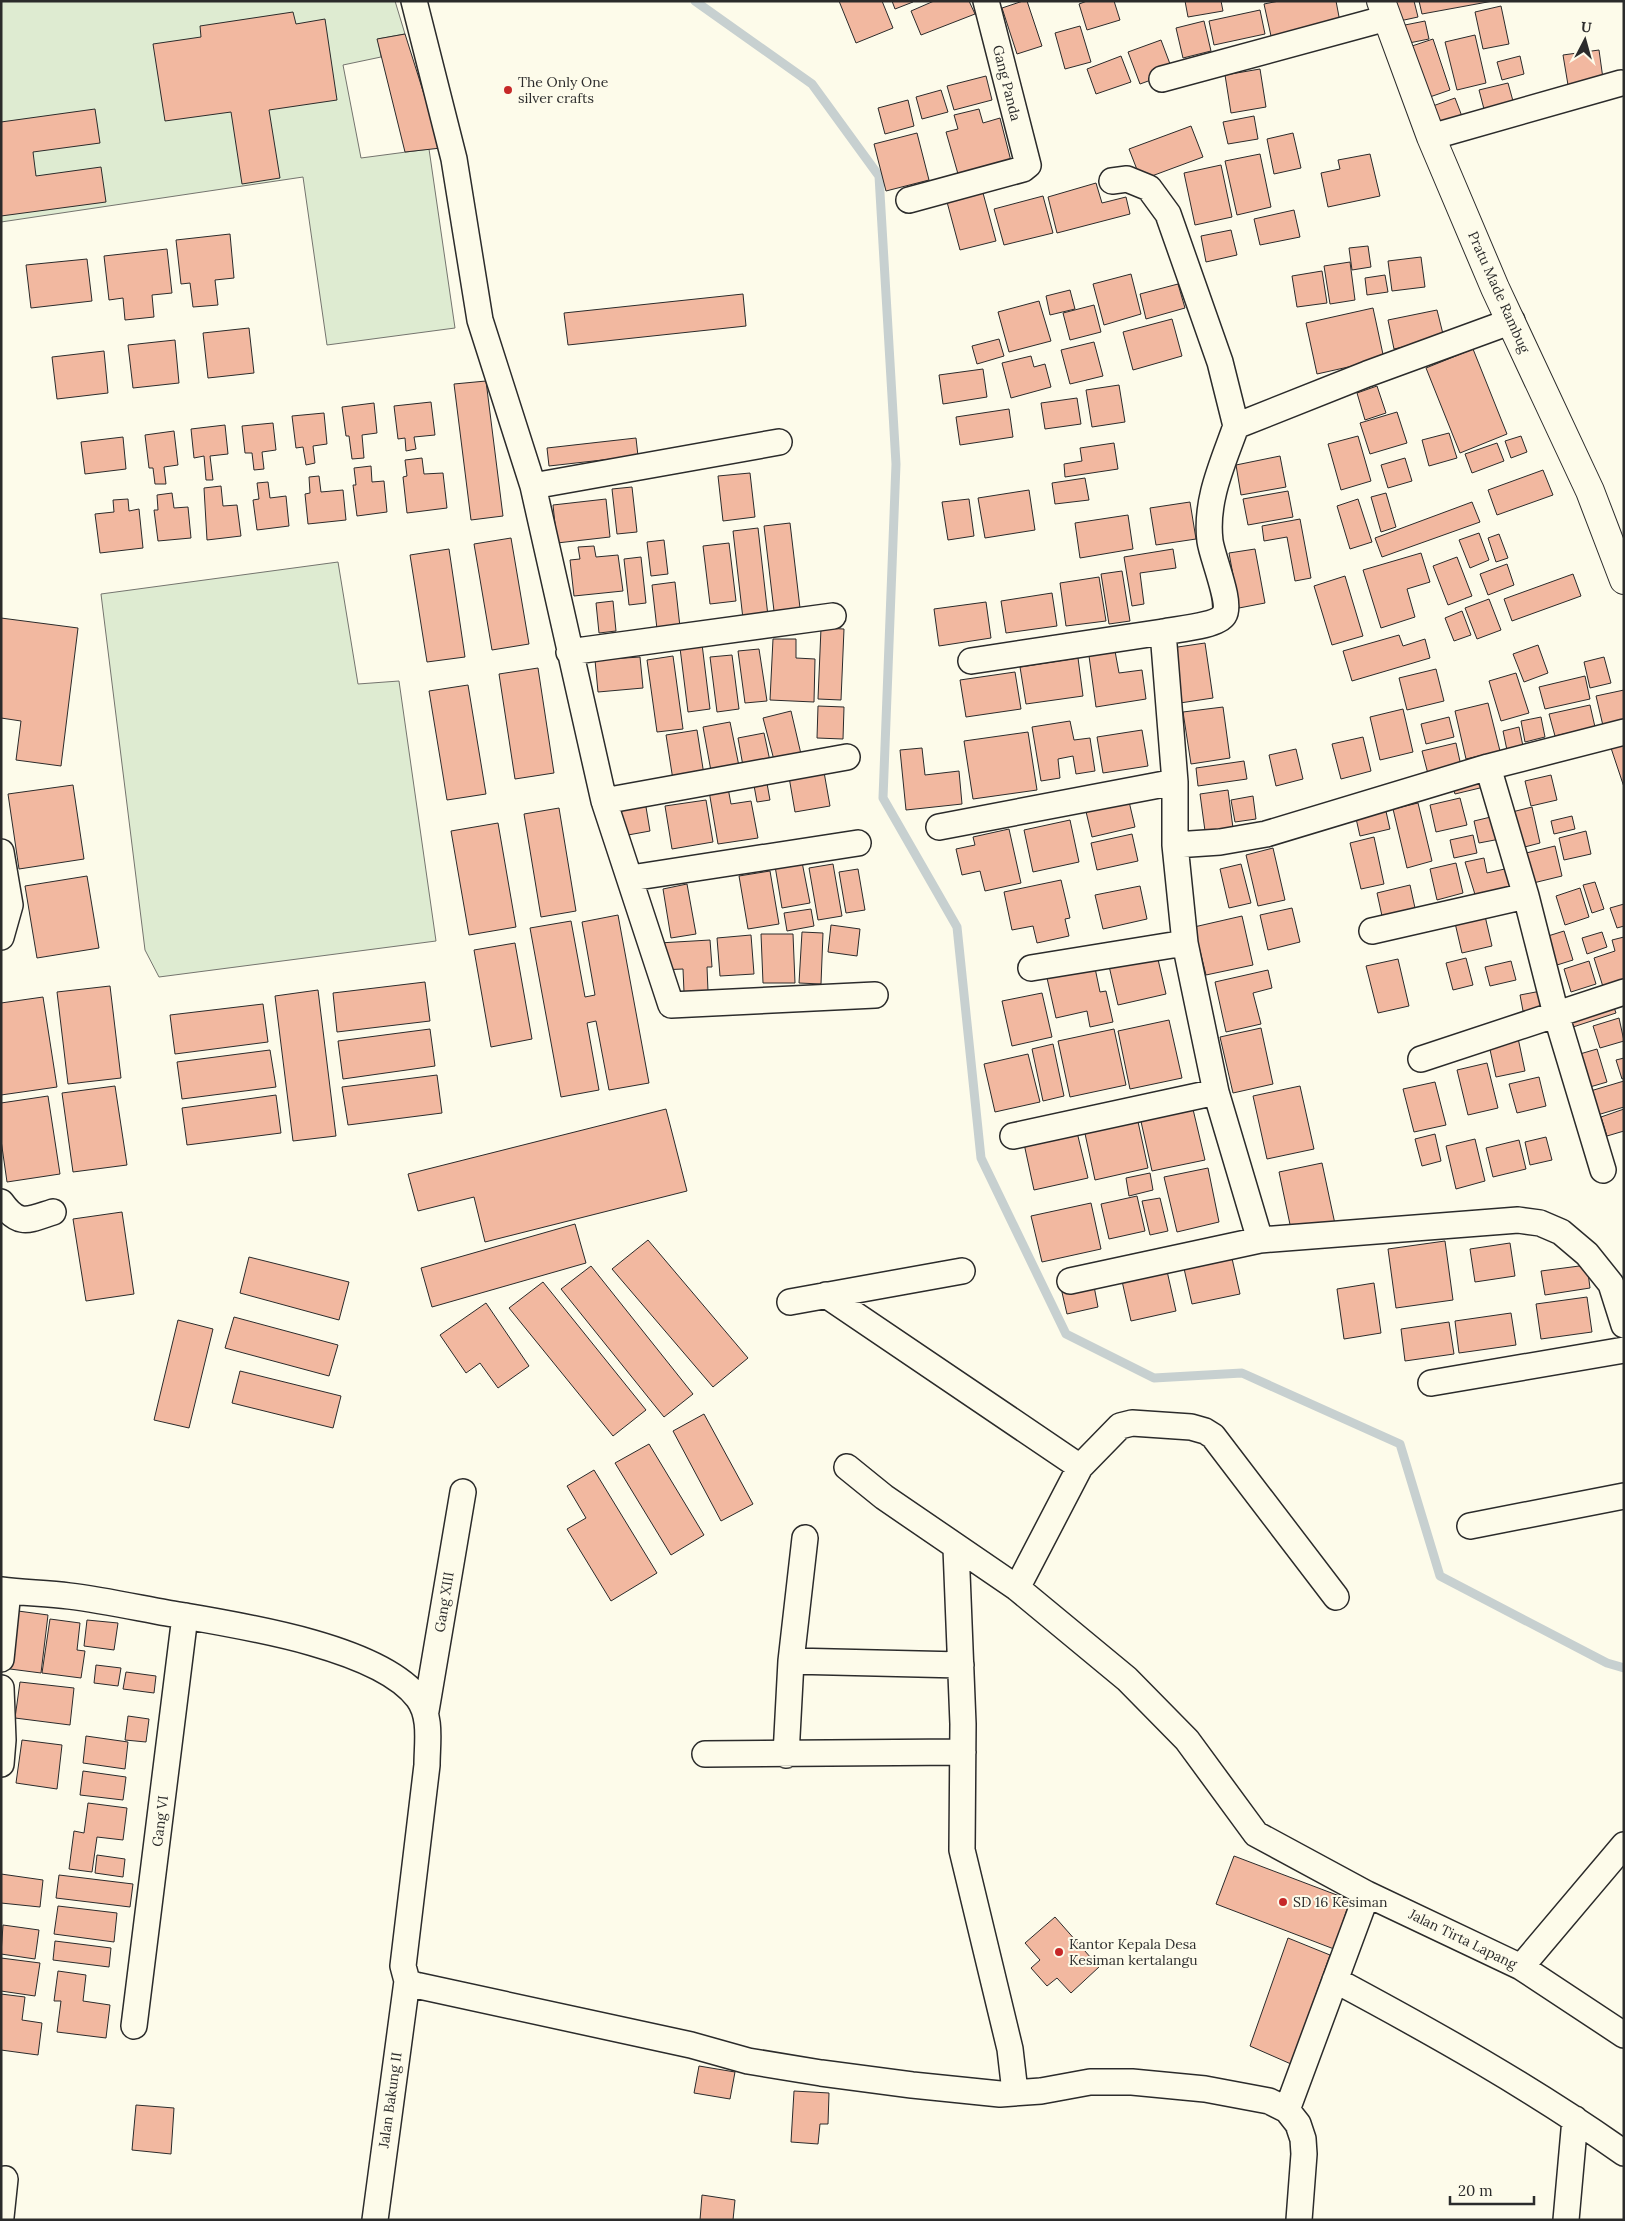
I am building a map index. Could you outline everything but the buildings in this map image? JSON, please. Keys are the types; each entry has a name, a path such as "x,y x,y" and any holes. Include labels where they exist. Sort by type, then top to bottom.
{"street":[{"path":"414,1 454,159 480,320 533,486 604,801 631,878 671,1005 875,995"},
{"name":"Gang Panda","path":"909,200 1023,169 1028,165 986,1"},
{"path":"1162,79 1384,10"},
{"name":"Pratu Made Rambug","path":"1384,10 1431,137 1492,280 1590,491 1624,580"},
{"path":"1431,137 1621,83"},
{"path":"971,661 1163,632 1217,622 1225,614 1227,603 1210,541 1209,522 1214,487 1236,426 1220,362 1168,214 1149,188 1127,179 1112,181"},
{"path":"1236,426 1367,374 1512,321"},
{"path":"533,486 779,442"},
{"path":"569,652 833,616"},
{"path":"1163,632 1175,782 1175,845 1185,943 1216,1092 1260,1240"},
{"path":"1175,845 1220,842 1266,834 1488,767 1624,732"},
{"path":"604,801 847,757"},
{"path":"1488,767 1526,896 1556,1014 1603,1170"},
{"path":"939,827 1175,782"},
{"path":"631,878 858,843"},
{"path":"1,852 10,905 1,937"},
{"path":"1372,932 1526,896"},
{"path":"1031,968 1185,943"},
{"path":"1421,1059 1624,992"},
{"path":"1013,1136 1216,1092"},
{"path":"1,1202 9,1213 20,1220 27,1221 53,1212"},
{"path":"1070,1281 1260,1240 1518,1220 1540,1223 1561,1232 1587,1254 1611,1284 1624,1325"},
{"path":"790,1302 962,1271"},
{"path":"826,1295 1080,1467"},
{"path":"1431,1383 1624,1350"},
{"path":"1017,1588 1080,1467 1120,1426 1125,1424 1191,1427 1205,1431 1213,1436 1336,1597"},
{"name":"Jalan Tirta Lapang","path":"847,1467 884,1497 1017,1588 1127,1679 1187,1740 1256,1834 1367,1894 1521,1967 1621,2027"},
{"name":"Gang XIII","path":"407,1980 404,1966 427,1764 426,1711 463,1492"},
{"path":"1470,1526 1624,1496"},
{"path":"786,1755 791,1661 805,1538"},
{"path":"956,1548 963,1752 962,1850 1010,2050 1015,2092"},
{"path":"1,1659 5,1590 70,1596 185,1616 293,1638 340,1652 386,1673 406,1686 418,1698 426,1711"},
{"name":"Gang VI","path":"134,2026 185,1616"},
{"path":"791,1661 961,1665"},
{"path":"1,1688 3,1740 1,1764"},
{"path":"705,1754 786,1755 963,1752"},
{"path":"1521,1967 1624,1845"},
{"path":"1288,2110 1367,1894"},
{"path":"407,1980 428,1988 691,2045 748,2061 912,2085 1000,2094 1040,2091 1090,2082 1132,2082 1205,2089 1268,2101 1288,2110 1298,2124 1302,2139 1304,2154 1299,2220"},
{"name":"Jalan Bakung II","path":"375,2220 407,1980"},
{"path":"1336,1980 1454,2044 1575,2119 1624,2153"},
{"path":"1566,2220 1575,2119"},
{"path":"1,2216 4,2179"}],"green space":[{"path":"1,1 395,1 405,34 378,39 381,57 343,65 361,158 429,149 455,328 327,345 303,177 1,222"},
{"path":"338,562 358,684 399,681 436,941 159,977 145,950 101,594"}],"waterway":[{"path":"695,1 812,84 879,176 896,464 883,798 957,927 981,1158 1066,1334 1154,1378 1242,1373 1400,1444 1440,1576 1607,1663 1624,1668"}],"place":[{"name":"The Only One silver crafts","path":"508,90"},
{"name":"SD 16 Kesiman","path":"1283,1902"},
{"name":"Kantor Kepala Desa Kesiman kertalangu","path":"1059,1952"}]}
